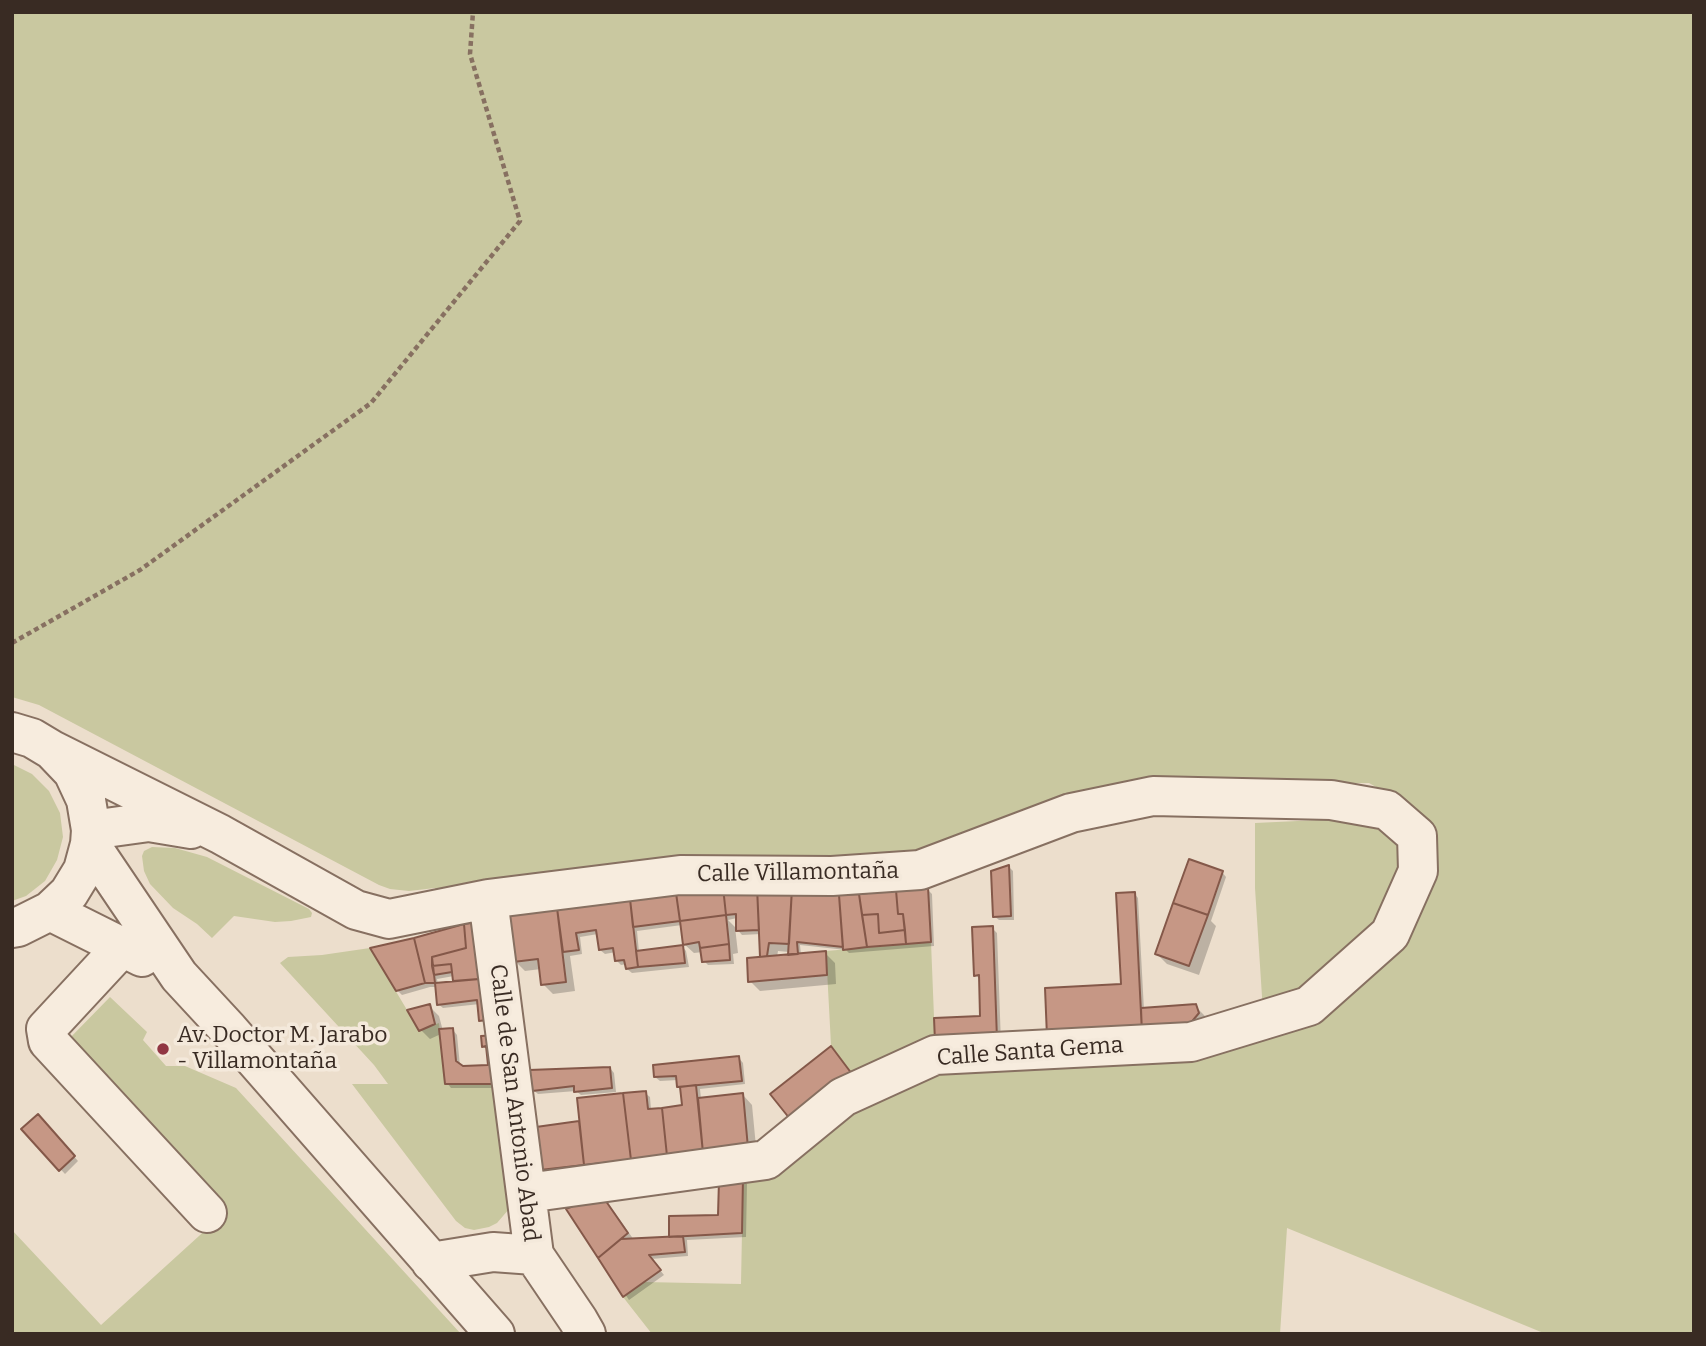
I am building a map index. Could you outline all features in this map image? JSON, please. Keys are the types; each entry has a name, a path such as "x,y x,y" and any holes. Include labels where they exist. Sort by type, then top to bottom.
{"street":[{"name":"Calle Villamontaña","path":"12,732 32,738 220,834 356,909 389,919 488,899 680,875 832,876 920,870 1072,813 1153,796 1331,800 1387,810 1417,836 1418,871 1390,934 1309,1006"},
{"path":"12,928 50,911 69,892 83,870 90,837 86,800 73,772 52,750"},
{"name":"Calle Villamontaña","path":"90,837 149,822 220,834"},
{"path":"90,837 179,976 495,1334"},
{"name":"Calle de San Antonio Abad","path":"488,899 534,1255 586,1334"},
{"path":"50,911 179,976"},
{"path":"123,946 46,1029 48,1041 207,1213"},
{"name":"Calle Santa Gema","path":"527,1193 766,1160 843,1097 935,1055 1191,1042 1309,1006"},
{"path":"431,1262 493,1252 534,1255"}],"path":[{"path":"12,643 140,570 371,403 520,221 470,54 473,12"}],"green space":[{"path":"12,12 1694,12 1694,1334 1546,1334 1287,1228 1280,1334 652,1334 623,1297 644,1282 741,1284 743,1178 917,1072 1294,1019 1410,919 1399,800 1369,783 1179,785 947,853 437,895 435,888 409,891 379,885 39,705 12,697"},
{"path":"12,764 32,774 49,791 60,813 63,837 57,860 45,881 26,896 12,901"},
{"path":"1362,818 1408,847 1408,889 1312,996 1263,1012 1255,888 1255,823"},
{"path":"152,847 175,848 207,857 309,909 311,917 275,922 234,916 212,938 173,908 150,884 144,871 142,856 144,851"},
{"path":"931,942 935,1042 852,1074 831,1045 826,951"},
{"path":"370,948 419,1030 439,1023 445,1084 502,1084 509,1209 497,1223 489,1227 474,1230 465,1228 456,1221 352,1084 388,1084 374,1065 280,963 288,957"},
{"path":"110,997 147,1032 143,1040 166,1066 185,1066 236,1088 461,1334 12,1334 12,1230 101,1325 221,1216 67,1041"}],"building":[{"path":"1189,859 1223,871 1208,915 1173,903"},
{"path":"1009,865 1011,916 993,917 991,871"},
{"path":"723,887 726,915 680,921 676,893"},
{"path":"723,887 757,887 759,930 736,931 736,914 726,915"},
{"path":"757,887 792,888 789,944 769,943 767,956 760,957"},
{"path":"928,887 931,942 906,944 903,914 898,914 896,890"},
{"path":"792,888 839,895 843,947 797,942 798,954 788,955"},
{"path":"896,890 898,914 903,914 905,930 879,933 878,914 862,915 859,894"},
{"path":"1135,892 1142,1033 1047,1037 1045,988 1121,984 1116,893"},
{"path":"676,893 680,921 633,927 630,899"},
{"path":"859,894 867,947 843,950 839,895"},
{"path":"630,899 638,967 626,969 624,960 615,961 613,948 599,950 596,930 576,933 579,950 563,952 557,908"},
{"path":"1173,903 1208,915 1189,966 1155,954"},
{"path":"557,908 566,982 541,985 538,959 513,962 509,914"},
{"path":"878,914 879,933 905,930 906,944 867,947 862,915"},
{"path":"726,915 729,944 700,948 699,942 683,945 680,921"},
{"path":"484,921 491,978 453,981 451,964 432,966 432,957 466,948 464,924"},
{"path":"464,924 466,948 432,957 435,983 425,983 414,938"},
{"path":"993,926 997,1039 935,1042 934,1018 980,1016 979,975 974,976 972,927"},
{"path":"414,938 425,983 396,991 370,948"},
{"path":"729,944 730,960 702,962 700,948"},
{"path":"683,945 685,963 638,967 636,951"},
{"path":"826,951 827,975 748,982 747,958"},
{"path":"451,964 452,972 434,975 432,966"},
{"path":"491,978 495,1019 479,1021 477,1000 437,1005 435,983"},
{"path":"430,1004 435,1024 419,1031 407,1010"},
{"path":"1196,1004 1199,1013 1184,1031 1142,1034 1141,1008"},
{"path":"453,1028 456,1061 463,1066 488,1065 486,1046 482,1047 481,1036 497,1035 502,1084 445,1084 439,1029"},
{"path":"831,1046 852,1074 790,1119 770,1094"},
{"path":"739,1056 742,1081 677,1087 676,1076 654,1077 653,1065"},
{"path":"610,1067 612,1088 574,1092 574,1086 532,1091 529,1070"},
{"path":"696,1085 703,1153 667,1156 662,1108 682,1105 680,1087"},
{"path":"646,1091 648,1109 662,1108 667,1156 631,1160 623,1093"},
{"path":"623,1093 631,1160 584,1165 577,1098"},
{"path":"743,1093 748,1148 703,1153 698,1098"},
{"path":"38,1114 75,1156 59,1171 21,1129"},
{"path":"579,1121 584,1165 540,1170 536,1127"},
{"path":"743,1178 742,1233 669,1237 669,1216 718,1215 719,1180"},
{"path":"601,1194 628,1233 598,1258 566,1209"},
{"path":"683,1236 685,1252 649,1255 661,1270 623,1297 598,1258 621,1239"}],"place":[{"name":"Av. Doctor M. Jarabo - Villamontaña","path":"163,1049"}]}
